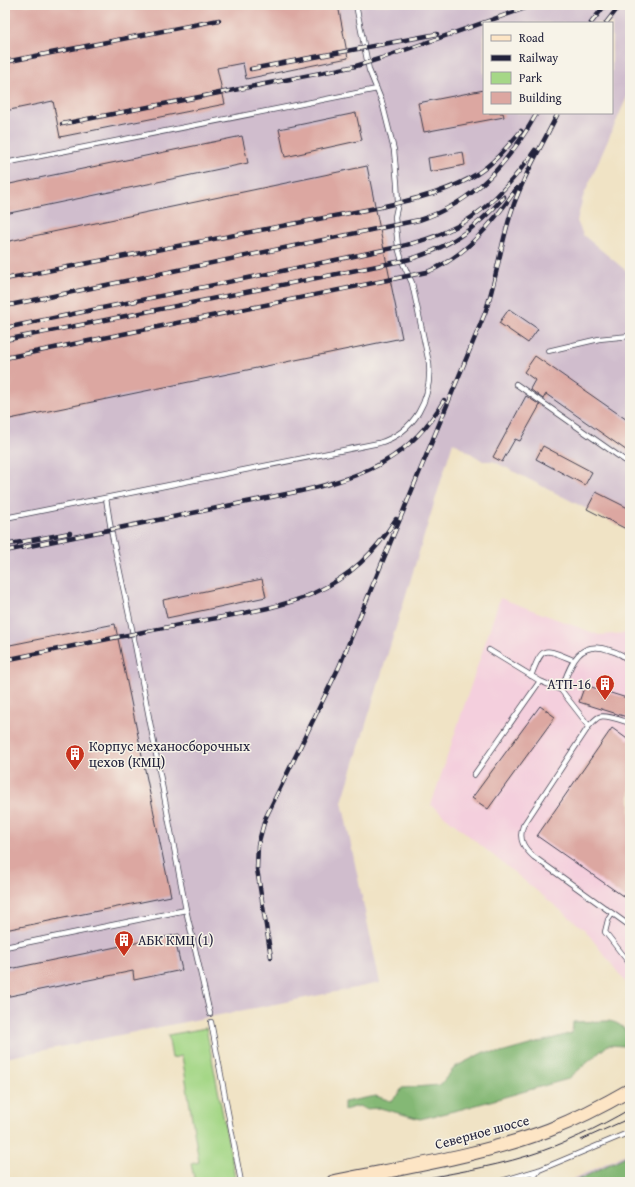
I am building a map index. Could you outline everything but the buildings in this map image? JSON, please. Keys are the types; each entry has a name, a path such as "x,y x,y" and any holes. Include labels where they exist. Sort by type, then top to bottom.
{"main road":[{"name":"Северное шоссе","path":"334,1182 454,1158 520,1140 572,1120 630,1090"}],"lane":[{"path":"5,518 379,443 396,436 411,423 418,413 426,395 430,373 429,363 412,283 402,261 398,247 395,217 398,203 394,150 382,102 369,70 356,5"},
{"path":"5,163 377,89"},
{"path":"548,351 599,340 630,336"},
{"path":"516,384 630,464"},
{"path":"106,498 110,530 133,634 186,910 210,1014"},
{"path":"561,690 573,660 580,652 595,647 603,648 618,653 630,662"},
{"path":"489,650 531,676 561,690 589,726"},
{"path":"531,676 538,657 541,653 546,651 551,651 573,660"},
{"path":"474,775 540,681"},
{"path":"630,723 605,716 599,717 589,726 522,826 521,832 522,844 534,857 630,926"},
{"path":"5,946 186,910"},
{"path":"612,914 608,920 605,932 630,964"},
{"path":"211,1022 241,1182"},
{"path":"498,1182 539,1170 630,1132"},
{"path":"530,1182 539,1170"}],"shaded area":[{"path":"5,5 630,5 630,90 583,197 577,221 583,235 630,274 630,531 493,461 483,461 453,442 342,802 380,983 5,1058"},
{"path":"500,598 599,635 630,633 630,988 585,930 431,805"},
{"path":"630,1152 630,1182 567,1182"}],"green space":[{"path":"608,1021 617,1023 626,1032 627,1036 624,1046 608,1045 568,1079 462,1109 420,1119 380,1108 365,1109 359,1106 344,1110 344,1102 376,1096 391,1101 402,1088 440,1085 455,1067 484,1052 501,1053 572,1033 573,1022"},
{"path":"206,1028 236,1182 195,1182 191,1164 199,1162 182,1056 172,1058 168,1035"},
{"path":"630,1154 630,1182 575,1182 576,1181"}],"tram line":[{"path":"407,1182 482,1167 527,1156 580,1136 630,1109"},
{"path":"581,1140 630,1118"}],"railway":[{"path":"485,22 534,5"},
{"path":"592,22 605,5"},
{"path":"607,22 620,5"},
{"path":"5,62 219,20"},
{"path":"62,124 356,66 483,23"},
{"path":"251,69 437,34"},
{"path":"5,306 419,220 439,213 473,192 502,164 536,114"},
{"path":"271,957 257,869 258,845 265,819 339,667 485,313 517,195 557,114"},
{"path":"5,279 381,207 418,198 454,186 477,174 495,160 521,131"},
{"path":"5,328 398,247 428,239 459,225 484,208 506,187 535,150"},
{"path":"5,358 427,272 441,265 467,248 489,225 517,188"},
{"path":"5,340 417,257 431,252 458,237 482,219 504,197"},
{"path":"5,551 301,491 345,479 384,462 401,451 417,437 431,420 444,400"},
{"path":"5,660 254,611 299,599 326,587 350,572 379,543 396,519"},
{"path":"5,545 70,533"}],"place":[{"name":"АТП-16","path":"605,701"},
{"name":"Корпус механосборочных цехов (КМЦ)","path":"75,771"},
{"name":"АБК КМЦ (1)","path":"124,957"}]}
